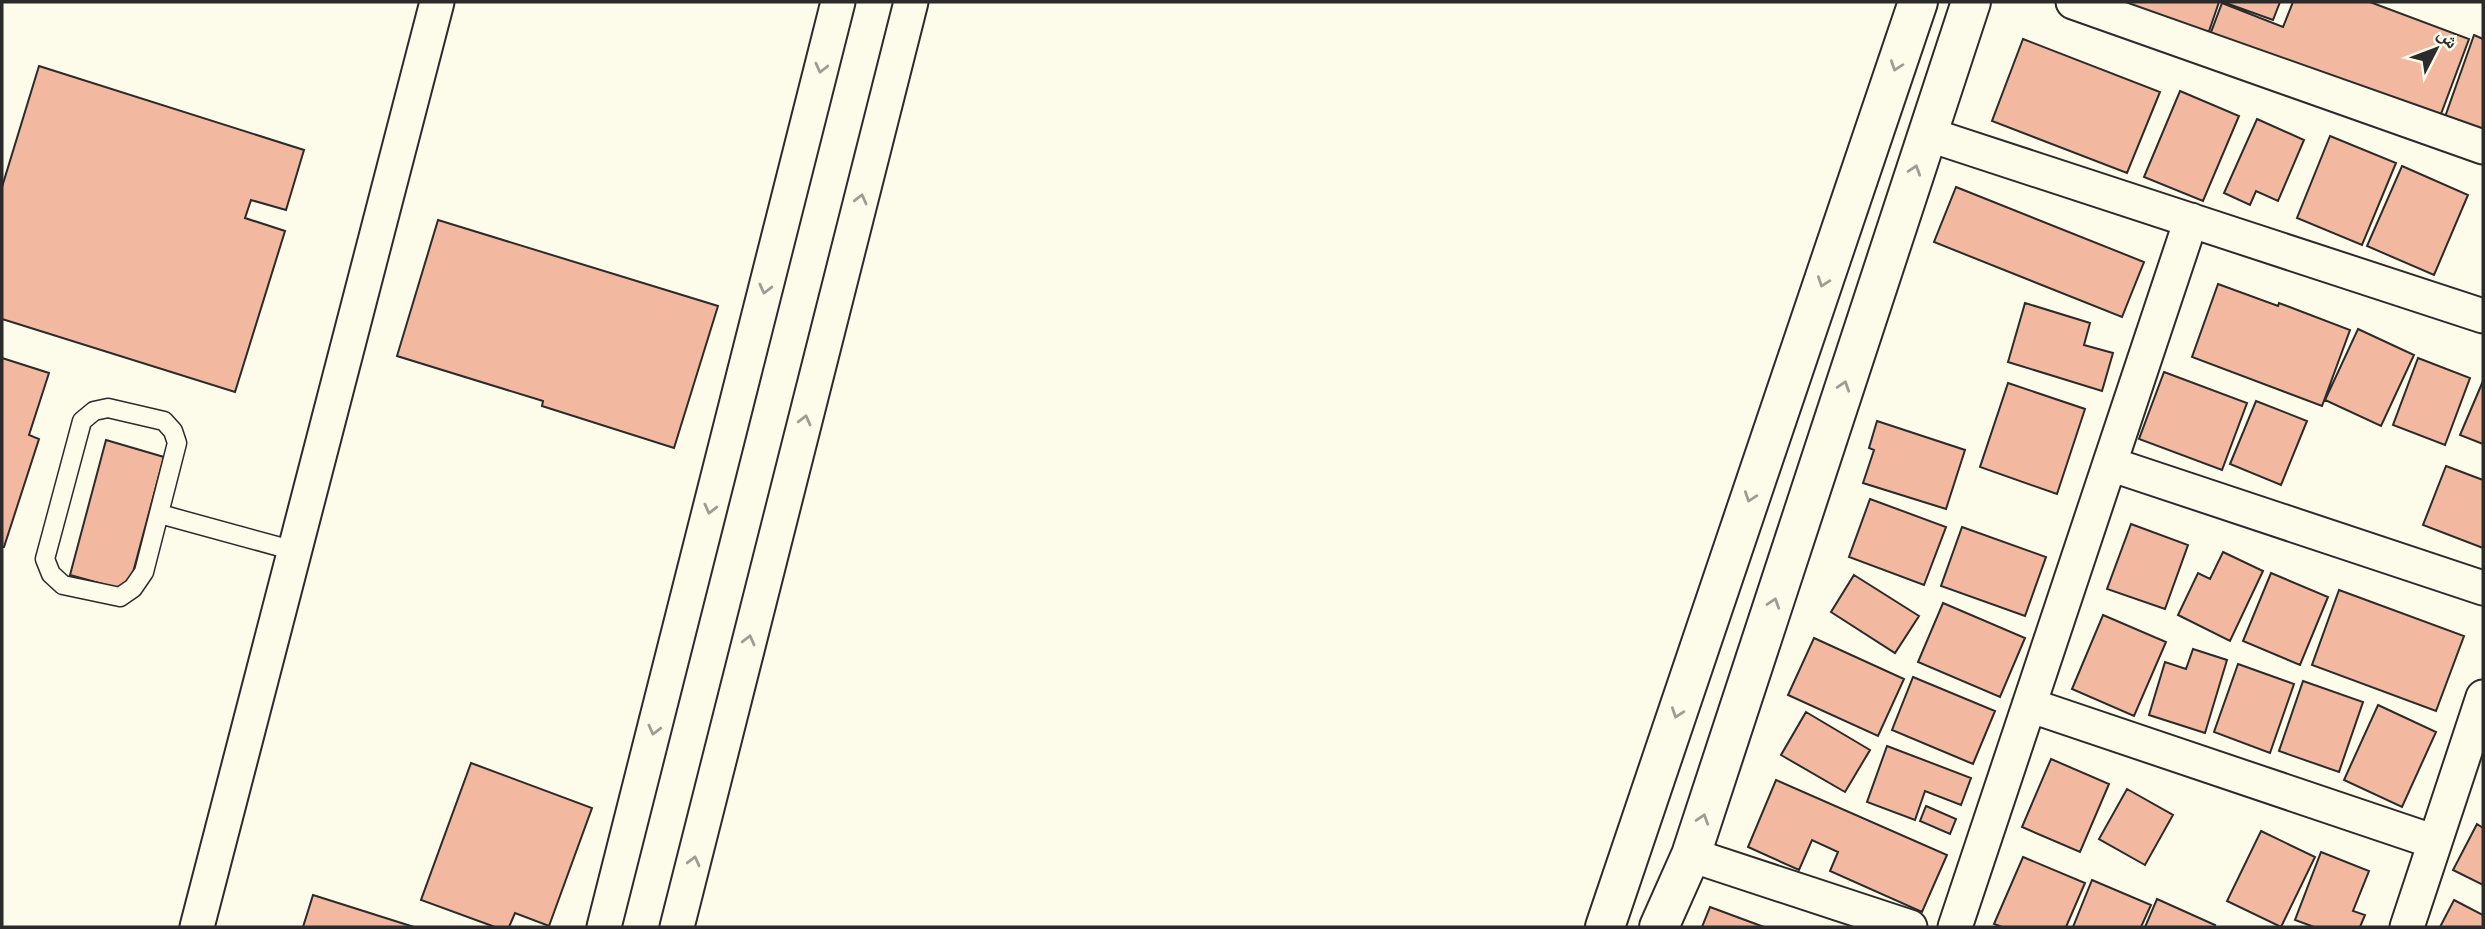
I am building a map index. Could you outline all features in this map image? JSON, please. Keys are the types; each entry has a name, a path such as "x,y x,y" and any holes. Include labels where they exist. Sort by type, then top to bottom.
{"street":[{"path":"197,927 437,2"},
{"path":"604,927 838,2"},
{"path":"677,927 911,2"},
{"path":"1605,927 1918,2"},
{"path":"1659,927 1691,855 1971,2"},
{"path":"2073,2 2483,146"},
{"path":"1927,134 2483,316"},
{"path":"1955,927 2191,220"},
{"path":"2110,464 2483,588"},
{"path":"2407,927 2483,697"},
{"path":"2029,705 2435,842"},
{"path":"1691,855 1910,927"}],"lane":[{"path":"108,408 164,421 173,431 177,443 160,514 144,572 133,588 120,597 63,585 51,574 44,559 82,421 94,411 108,408"},
{"path":"160,514 295,551"}],"building":[{"path":"2103,2 2219,2 2206,40"},
{"path":"2223,2 2280,2 2273,20"},
{"path":"2293,2 2370,2 2469,39 2438,122 2210,35 2222,3 2283,27"},
{"path":"2474,35 2483,39 2483,130 2445,117"},
{"path":"2023,39 2160,92 2127,173 1992,121"},
{"path":"39,66 304,150 286,210 251,200 245,218 285,231 235,392 2,319 2,187"},
{"path":"2180,91 2239,116 2203,201 2144,177"},
{"path":"2257,119 2304,140 2278,201 2256,191 2250,205 2224,193"},
{"path":"2330,136 2396,163 2362,245 2297,218"},
{"path":"2402,166 2468,195 2434,275 2367,246"},
{"path":"1956,187 2144,262 2122,317 1934,242"},
{"path":"438,220 718,306 674,448 542,406 543,401 397,356"},
{"path":"2218,284 2278,306 2279,303 2350,330 2322,406 2192,357"},
{"path":"2025,303 2090,323 2084,345 2113,353 2102,391 2008,362"},
{"path":"2358,329 2414,355 2381,426 2325,400"},
{"path":"2,358 49,373 29,435 39,439 4,547 2,547"},
{"path":"2418,358 2470,378 2445,445 2393,425"},
{"path":"2164,372 2247,403 2222,470 2139,439"},
{"path":"2483,381 2483,444 2460,435"},
{"path":"2008,383 2085,409 2057,494 1980,467"},
{"path":"2256,401 2307,421 2281,485 2230,464"},
{"path":"1877,421 1965,450 1946,509 1863,483 1874,450 1869,448"},
{"path":"106,440 164,457 128,591 70,575"},
{"path":"2446,466 2483,480 2483,548 2423,525"},
{"path":"1870,499 1946,527 1924,585 1849,557"},
{"path":"2131,524 2188,545 2165,609 2107,589"},
{"path":"1962,527 2046,557 2025,616 1941,586"},
{"path":"2223,552 2263,571 2230,641 2178,615 2198,573 2210,579"},
{"path":"2271,573 2328,597 2300,665 2243,641"},
{"path":"1854,575 1919,616 1895,653 1831,612"},
{"path":"2339,590 2464,636 2436,711 2312,665"},
{"path":"1943,603 2025,638 2000,697 1918,662"},
{"path":"2103,615 2166,642 2134,716 2072,689"},
{"path":"1814,638 1904,679 1878,736 1788,695"},
{"path":"2193,649 2227,660 2205,733 2149,715 2165,662 2186,669"},
{"path":"2238,664 2294,684 2270,753 2214,732"},
{"path":"1913,677 1995,711 1973,764 1892,730"},
{"path":"2303,681 2363,702 2339,772 2279,751"},
{"path":"2378,705 2436,732 2402,807 2344,780"},
{"path":"1806,712 1870,750 1845,792 1781,755"},
{"path":"1887,746 1971,778 1961,805 1925,791 1915,820 1867,802"},
{"path":"2051,759 2109,784 2080,852 2022,827"},
{"path":"471,763 592,808 549,926 515,913 509,927 495,927 421,900"},
{"path":"1776,780 1947,855 1922,912 1830,871 1838,852 1812,840 1799,870 1748,847"},
{"path":"2127,789 2173,815 2145,865 2099,839"},
{"path":"1926,806 1956,819 1950,834 1920,821"},
{"path":"2477,824 2483,828 2483,885 2453,870"},
{"path":"2261,831 2315,857 2281,927 2227,901"},
{"path":"2321,852 2369,871 2353,911 2365,915 2360,927 2314,927 2295,920"},
{"path":"2023,857 2085,883 2066,927 2002,927 1994,924"},
{"path":"2092,880 2151,905 2141,927 2073,927"},
{"path":"313,895 414,927 303,927"},
{"path":"2157,899 2215,925 2145,927"},
{"path":"2454,900 2483,915 2483,927 2440,927"},
{"path":"1710,907 1764,927 1702,927"}]}
